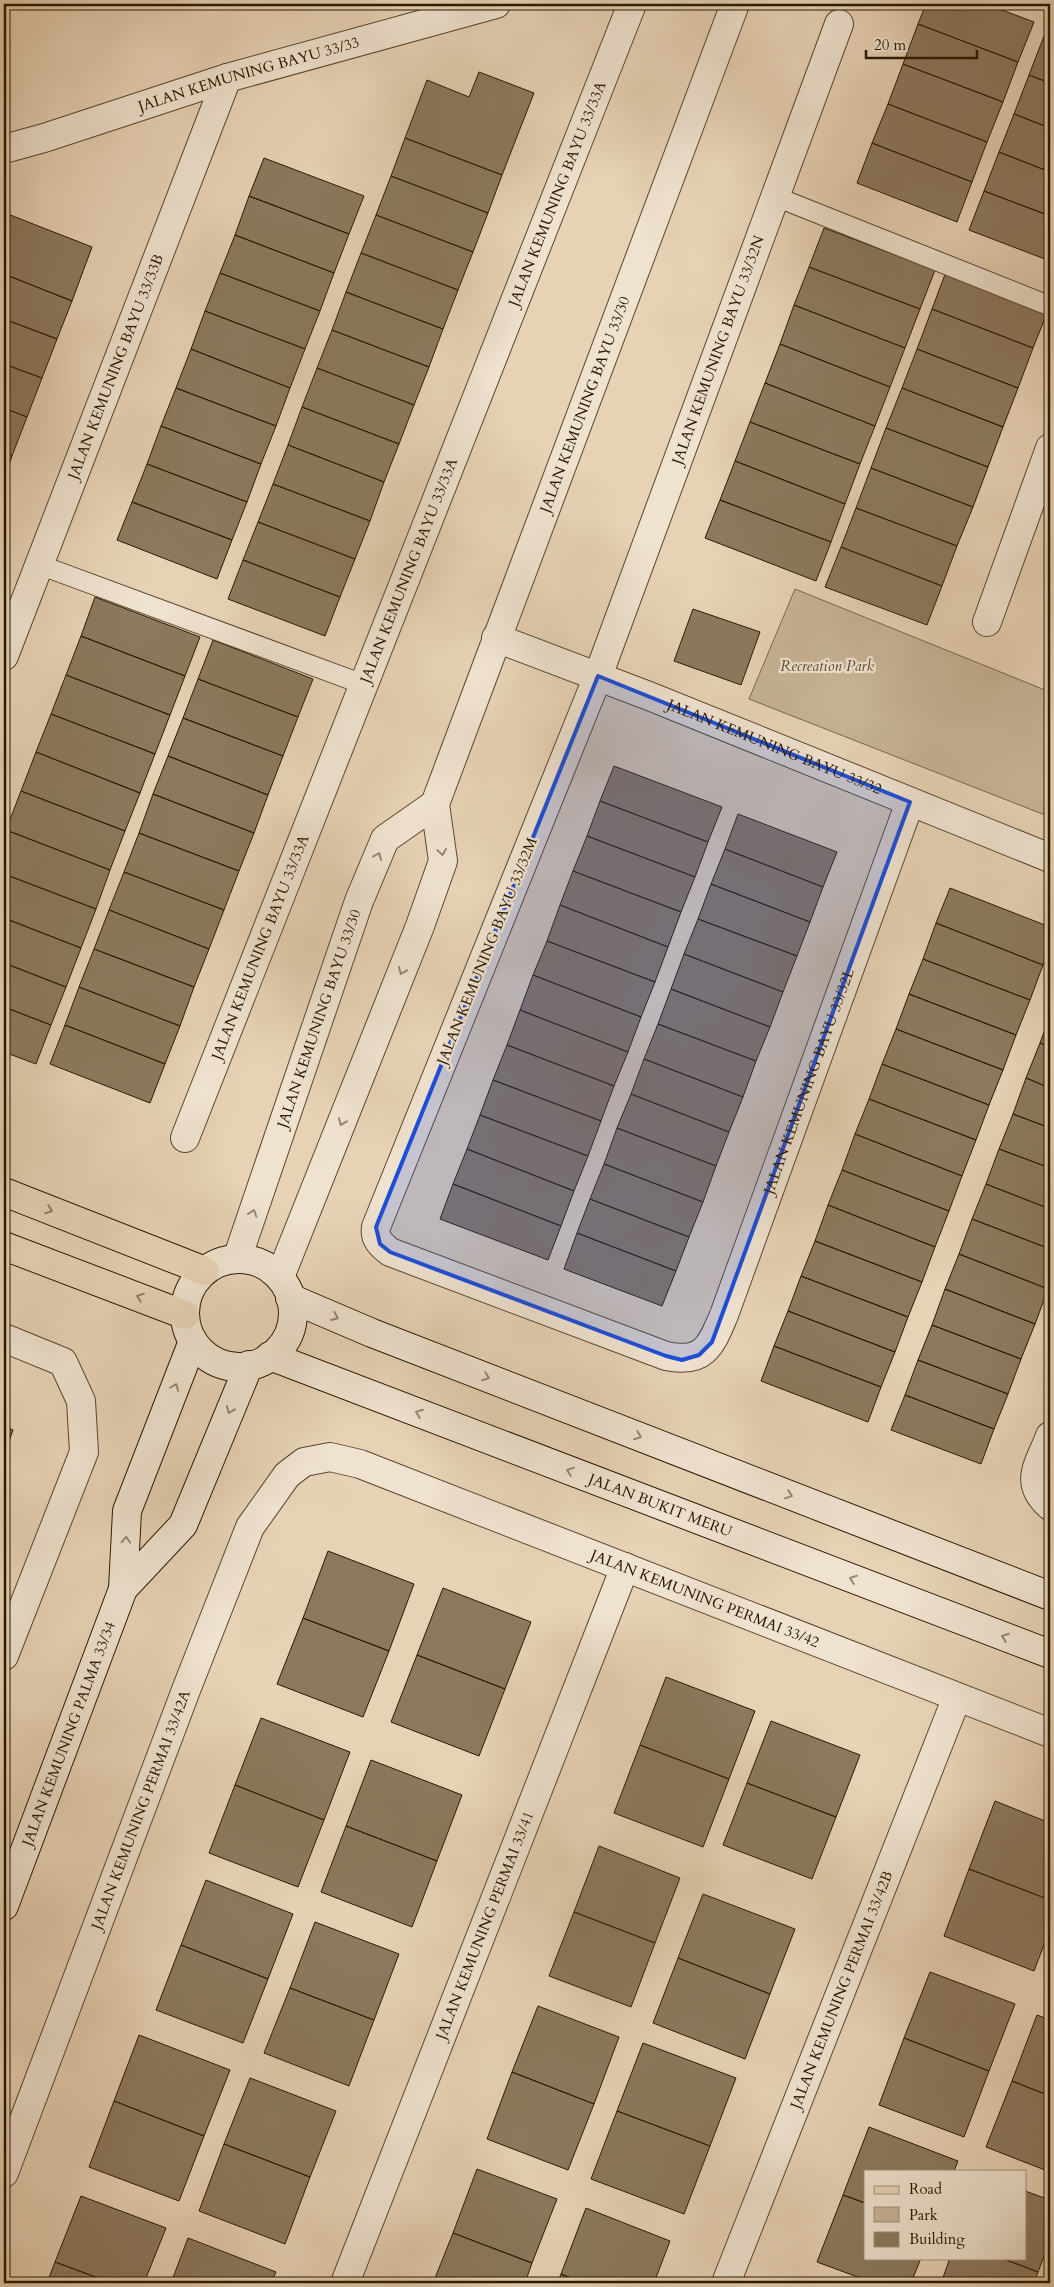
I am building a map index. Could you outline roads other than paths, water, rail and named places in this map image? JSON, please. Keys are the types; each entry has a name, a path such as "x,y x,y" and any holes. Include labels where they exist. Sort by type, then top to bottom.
{"main road":[{"path":"4,1192 206,1271"},
{"path":"4,1246 185,1314"}],"street":[{"name":"JALAN KEMUNING BAYU 33/33","path":"4,149 227,78 496,4"},
{"name":"JALAN KEMUNING BAYU 33/33A","path":"185,1138 632,4"},
{"name":"JALAN KEMUNING BAYU 33/30","path":"285,1288 443,861 435,804 735,4"},
{"name":"JALAN KEMUNING BAYU 33/32N","path":"598,676 839,24"},
{"name":"JALAN KEMUNING BAYU 33/33B","path":"4,656 227,78"},
{"path":"987,622 1050,448"},
{"name":"JALAN KEMUNING BAYU 33/32","path":"496,638 598,676 1050,858"},
{"name":"JALAN KEMUNING BAYU 33/32M","path":"598,676 376,1227 375,1234 380,1244 390,1252 666,1356 682,1360 700,1355"},
{"name":"JALAN KEMUNING BAYU 33/32L","path":"700,1355 712,1342 724,1315 910,802"},
{"name":"JALAN KEMUNING BAYU 33/30","path":"237,1259 359,901 385,839 435,804"},
{"path":"285,1288 292,1324 280,1347 259,1361 236,1366 217,1362 201,1351 193,1341 185,1314 190,1290 206,1271 215,1264 237,1259 253,1260 268,1267 285,1288 372,1333 1050,1596"},
{"path":"4,1338 62,1362 81,1402 84,1452 4,1656"},
{"name":"JALAN KEMUNING PALMA 33/34","path":"4,1906 123,1589 127,1510 193,1341"},
{"name":"JALAN KEMUNING PALMA 33/34","path":"123,1589 183,1525 259,1361"},
{"name":"JALAN BUKIT MERU","path":"259,1361 1050,1654"},
{"path":"1044,1500 1034,1482 1050,1436"},
{"name":"JALAN KEMUNING PERMAI 33/42","path":"304,1462 330,1457 360,1464 1050,1733"},
{"name":"JALAN KEMUNING PERMAI 33/42A","path":"4,2173 186,1690 250,1527 287,1475 304,1462"},
{"name":"JALAN KEMUNING PERMAI 33/41","path":"345,2283 625,1567"},
{"name":"JALAN KEMUNING PERMAI 33/42B","path":"726,2283 957,1697"}],"lane":[{"path":"774,196 1050,306"},
{"path":"40,566 365,685"}],"park label":[{"name":"Recreation Park","path":"827,666"}]}
